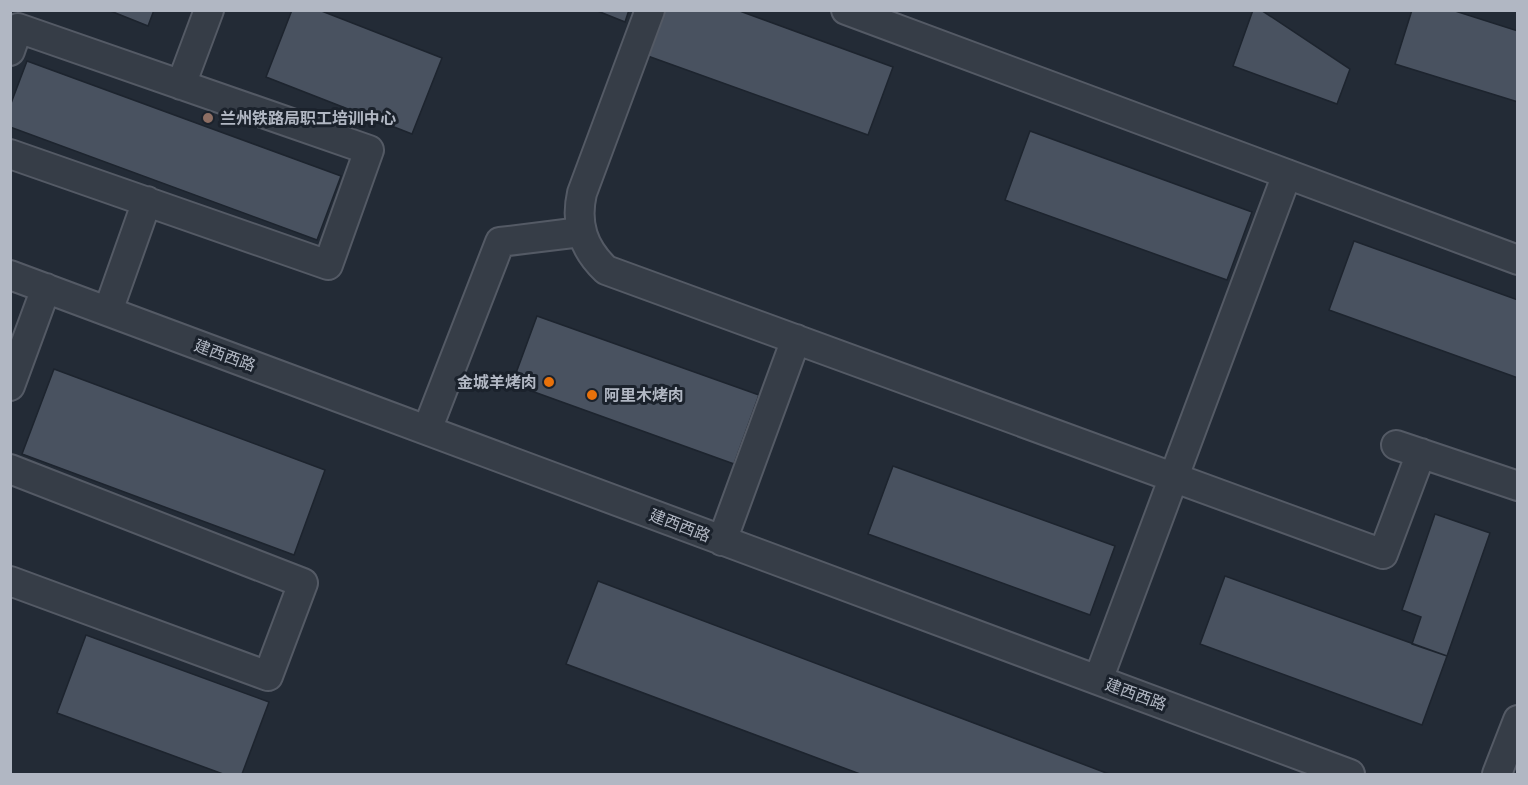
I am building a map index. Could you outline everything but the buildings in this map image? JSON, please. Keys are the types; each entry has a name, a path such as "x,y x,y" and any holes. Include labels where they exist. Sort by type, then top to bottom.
{"street":[{"path":"181,85 209,10"},
{"path":"650,10 582,193 579,219 581,232 594,258 606,270 1383,554 1408,449 1518,486"},
{"path":"846,10 1518,260"},
{"path":"10,51 18,28 369,150 328,265 10,154"},
{"path":"1098,680 1287,174"},
{"path":"108,312 147,201"},
{"path":"427,430 500,242 581,232"},
{"name":"建西西路","path":"10,275 1350,774"},
{"path":"10,386 46,288"},
{"path":"722,541 796,339"},
{"path":"10,469 303,583 268,676 10,581"},
{"path":"1497,774 1518,720"}],"place":[{"name":"兰州铁路局职工培训中心","path":"208,118"},
{"name":"金城羊烤肉","path":"549,382"},
{"name":"阿里木烤肉","path":"592,395"}]}
